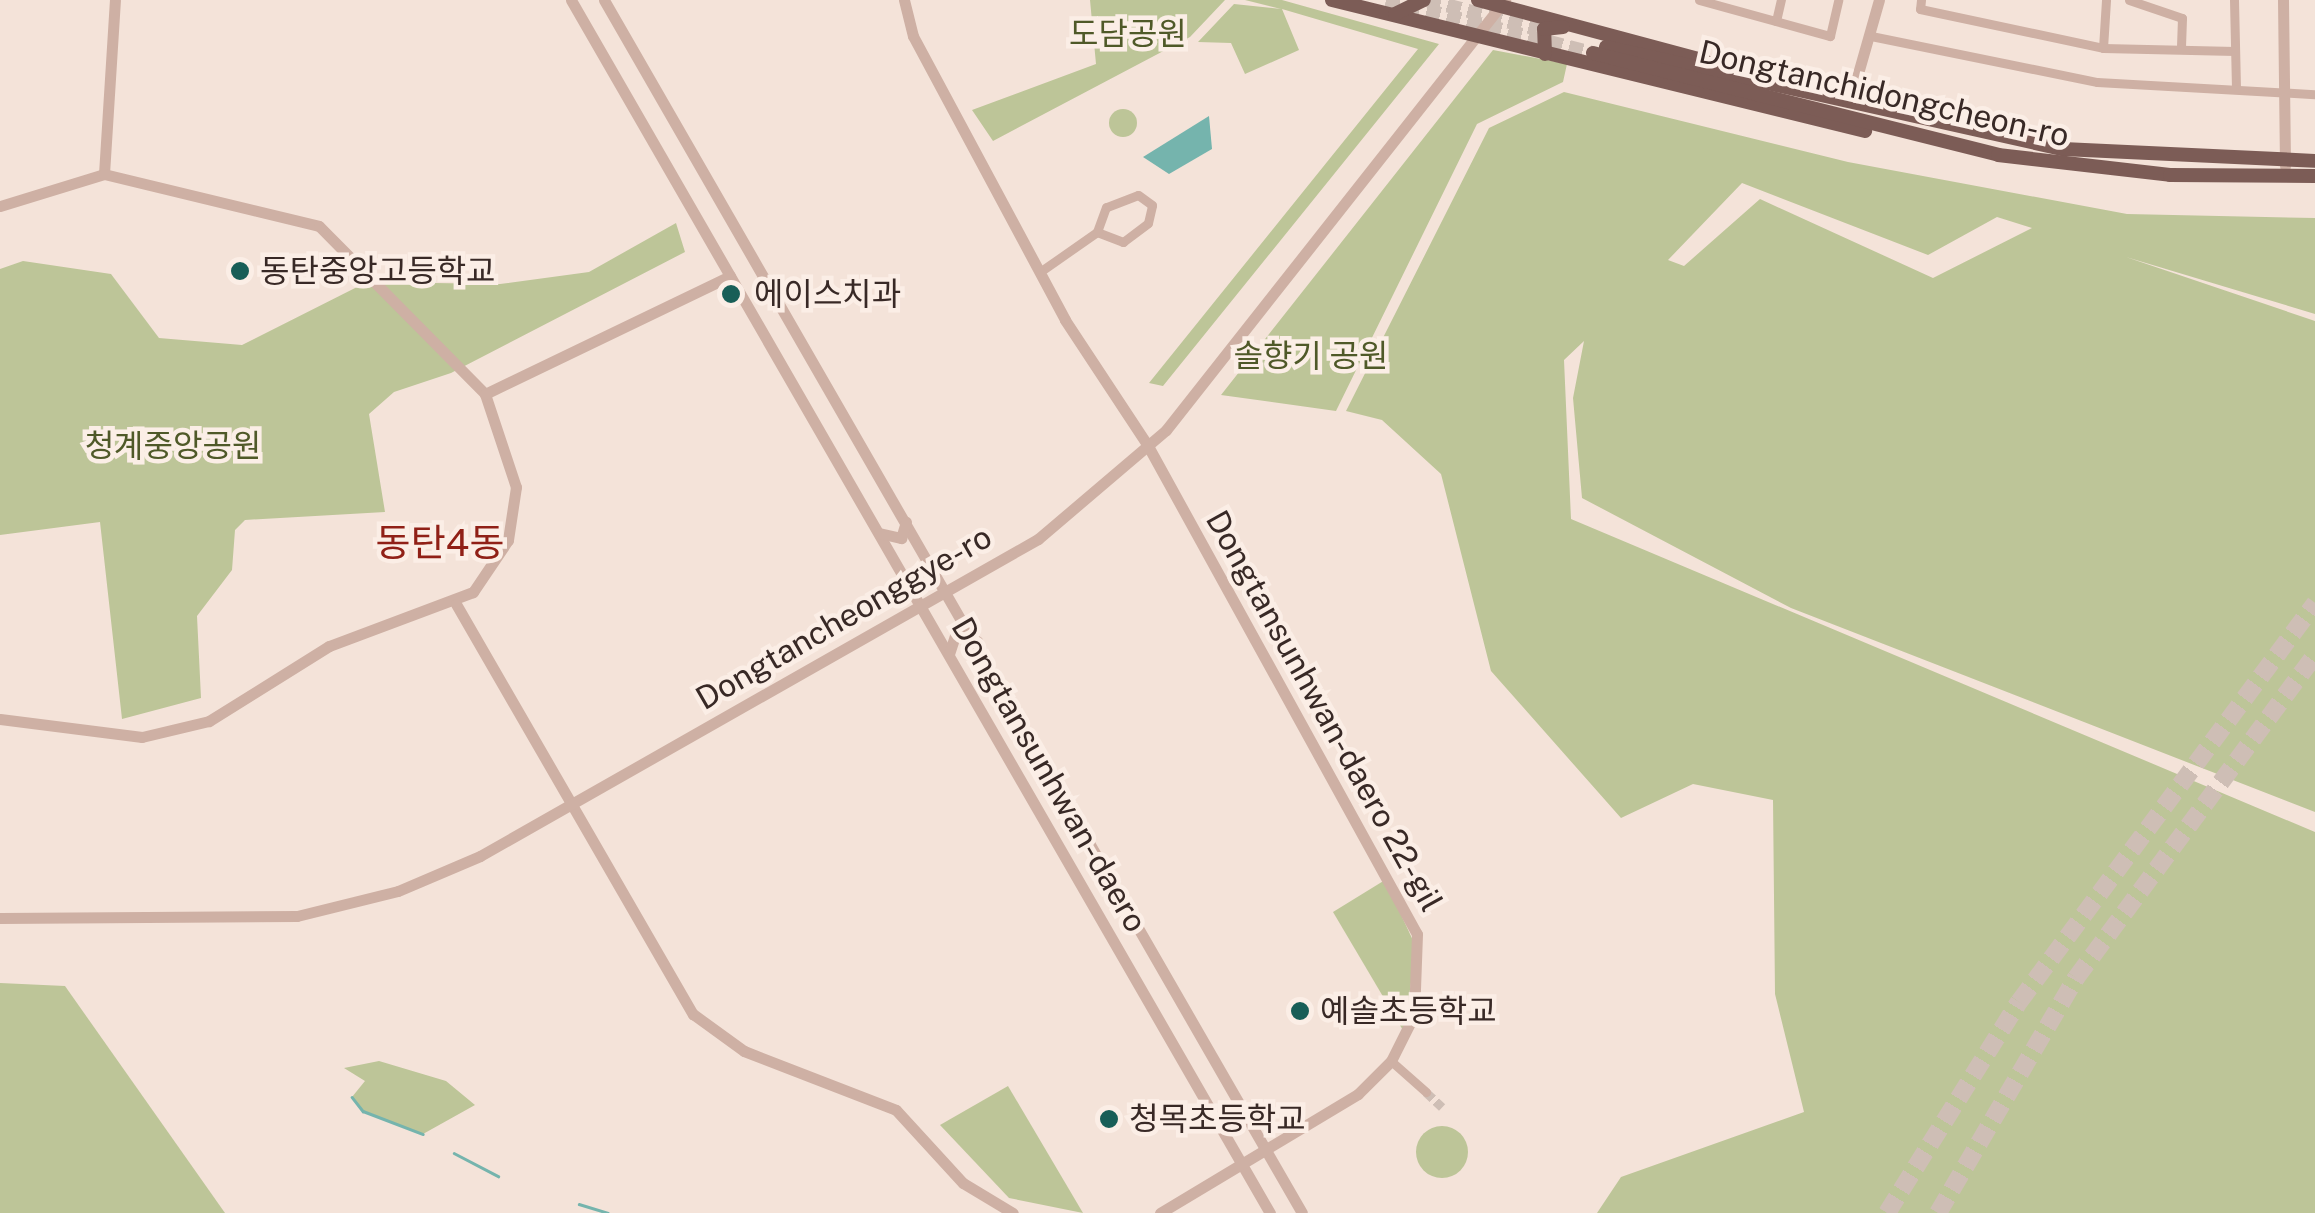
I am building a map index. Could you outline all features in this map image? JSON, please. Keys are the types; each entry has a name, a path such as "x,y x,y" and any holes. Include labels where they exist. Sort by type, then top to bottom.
{"main road":[{"path":"1332,0 1841,128 1929,138"},
{"path":"1385,14 1424,0"},
{"path":"1478,0 1502,3 1569,26 1938,124"},
{"path":"1546,54 1544,29 1569,26"},
{"name":"Dongtanchidongcheon-ro","path":"2315,161 2285,168 2067,166 1929,138 1594,49 2063,149 2285,168 2315,176"}],"street":[{"path":"104,174 115,0"},
{"name":"Dongtansunhwan-daero","path":"570,0 1270,1213"},
{"name":"Dongtansunhwan-daero","path":"604,0 946,588 1302,1213"},
{"name":"Dongtansunhwan-daero 22-gil","path":"904,0 913,36 1044,269 1065,320 1148,446 1417,934 1414,1016 1391,1061 1358,1094 1160,1213"},
{"path":"1699,0 1830,36 1838,0"},
{"path":"1776,21 1781,0"},
{"path":"1851,98 1879,0"},
{"path":"1922,0 1920,9 2103,48 2235,51"},
{"path":"2103,48 2106,0"},
{"path":"2130,0 2182,18 2181,50"},
{"path":"2234,0 2236,89"},
{"path":"2283,0 2285,168"},
{"name":"Dongtancheonggye-ro","path":"0,918 297,916 398,891 570,807 918,603 1038,539 1148,446 1322,243 1472,35 1502,3"},
{"path":"1870,36 2061,77 2315,94"},
{"path":"0,206 104,174 319,226 484,394 508,449 514,514 488,577 456,604 329,646 210,721 142,738 0,719"},
{"path":"1044,269 1097,232 1106,207 1138,195 1152,205 1148,223 1124,242 1097,232"},
{"path":"484,394 730,276"},
{"path":"876,530 901,538 905,517"},
{"path":"456,604 693,1014 744,1051 896,1110 964,1183 1013,1213"},
{"path":"950,658 954,635 977,642"},
{"path":"1391,1061 1426,1092"}],"green space":[{"name":"도담공원","path":"1090,0 1225,0 1190,37 993,141 972,110 1096,64"},
{"path":"1245,0 1282,0 1439,44 1163,386 1149,383 1418,49 1282,9 1299,50 1245,74 1231,43 1198,42 1234,4 1281,9"},
{"name":"솔향기 공원","path":"1493,50 1567,64 1563,82 1477,124 1336,411 1221,395"},
{"path":"1564,92 1848,162 2127,214 2315,218 2315,314 2126,257 2315,321 2315,812 1791,608 1582,498 1573,398 1584,341 1564,360 1571,519 2315,832 2315,1213 1597,1213 1621,1177 1804,1112 1775,994 1773,800 1693,784 1621,818 1491,671 1441,474 1382,420 1346,411 1489,128","holes":["1742,183 1928,255 1997,217 2032,228 1933,278 1760,199 1684,266 1668,260"]},
{"path":"1123,109 1133,113 1137,123 1133,133 1123,137 1113,133 1109,123 1113,113"},
{"name":"청계중앙공원","path":"676,223 685,252 451,373 394,392 369,414 385,512 245,520 235,530 232,570 197,616 201,698 122,719 100,522 0,535 0,269 23,261 111,274 159,338 242,345 367,282 500,284 589,272"},
{"path":"1385,880 1416,947 1404,1032 1333,912"},
{"path":"0,983 65,986 225,1213 0,1213"},
{"path":"379,1061 446,1081 475,1105 423,1134 363,1111 352,1097 365,1081 344,1068"},
{"path":"1008,1086 1083,1213 1009,1198 940,1125"},
{"path":"1442,1126 1460,1134 1468,1152 1460,1170 1442,1178 1424,1170 1416,1152 1424,1134"}],"water":[{"path":"1209,116 1212,149 1169,174 1143,157"}],"waterway":[{"path":"352,1097 363,1111 423,1134"},
{"path":"454,1153 498,1176"},
{"path":"579,1204 608,1213"}],"tunnel":[{"path":"1386,0 1593,53"},
{"path":"1427,0 1537,29"},
{"path":"1887,1213 2019,1002 2315,603"},
{"path":"1938,1213 2076,978 2315,655"},
{"path":"1426,1092 1442,1107"}],"place":[{"name":"동탄중앙고등학교","path":"240,271"},
{"name":"에이스치과","path":"731,294"},
{"name":"예솔초등학교","path":"1300,1011"},
{"name":"청목초등학교","path":"1109,1119"}],"district":[{"name":"동탄4동","path":"440,543"}]}
